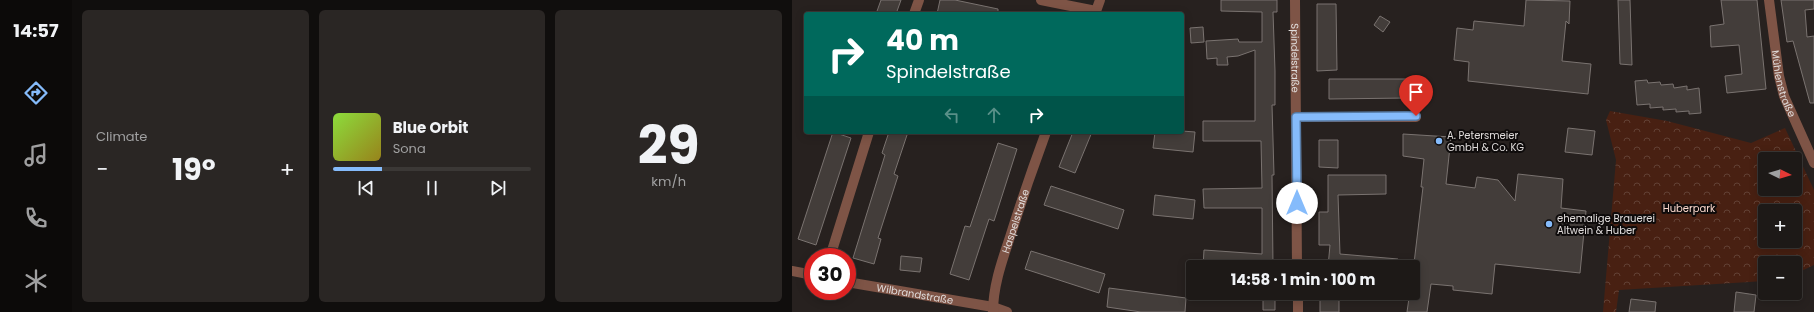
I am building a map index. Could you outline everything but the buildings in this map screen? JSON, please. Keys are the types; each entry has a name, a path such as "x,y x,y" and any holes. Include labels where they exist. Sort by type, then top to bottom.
{"street":[{"path":"915,12 919,0"},
{"path":"1041,0 1091,12"},
{"path":"1095,12 1100,0"},
{"name":"Spindelstraße","path":"1295,0 1297,260"},
{"name":"Mühlenstraße","path":"1769,0 1779,76 1784,96 1814,163"},
{"path":"1296,117 1416,116"},
{"path":"833,248 868,134"},
{"name":"Haspelstraße","path":"993,310 994,294 1001,267 1021,203 1045,134"},
{"path":"792,271 804,273"},
{"name":"Wilbrandstraße","path":"856,284 1007,312"},
{"path":"1298,300 1298,312"}],"green space":[{"name":"Huberpark","path":"1610,111 1667,121 1751,143 1785,128 1796,152 1758,152 1758,196 1802,196 1802,164 1814,190 1814,265 1802,271 1802,256 1758,256 1758,281 1619,290 1616,312 1603,312 1616,160 1606,120"}],"place":[{"name":"A. Petersmeier GmbH & Co. KG","path":"1439,141"},
{"name":"ehemalige Brauerei Altwein & Huber","path":"1549,224"}],"route":[{"path":"1297,203 1296,117 1416,116"}]}
